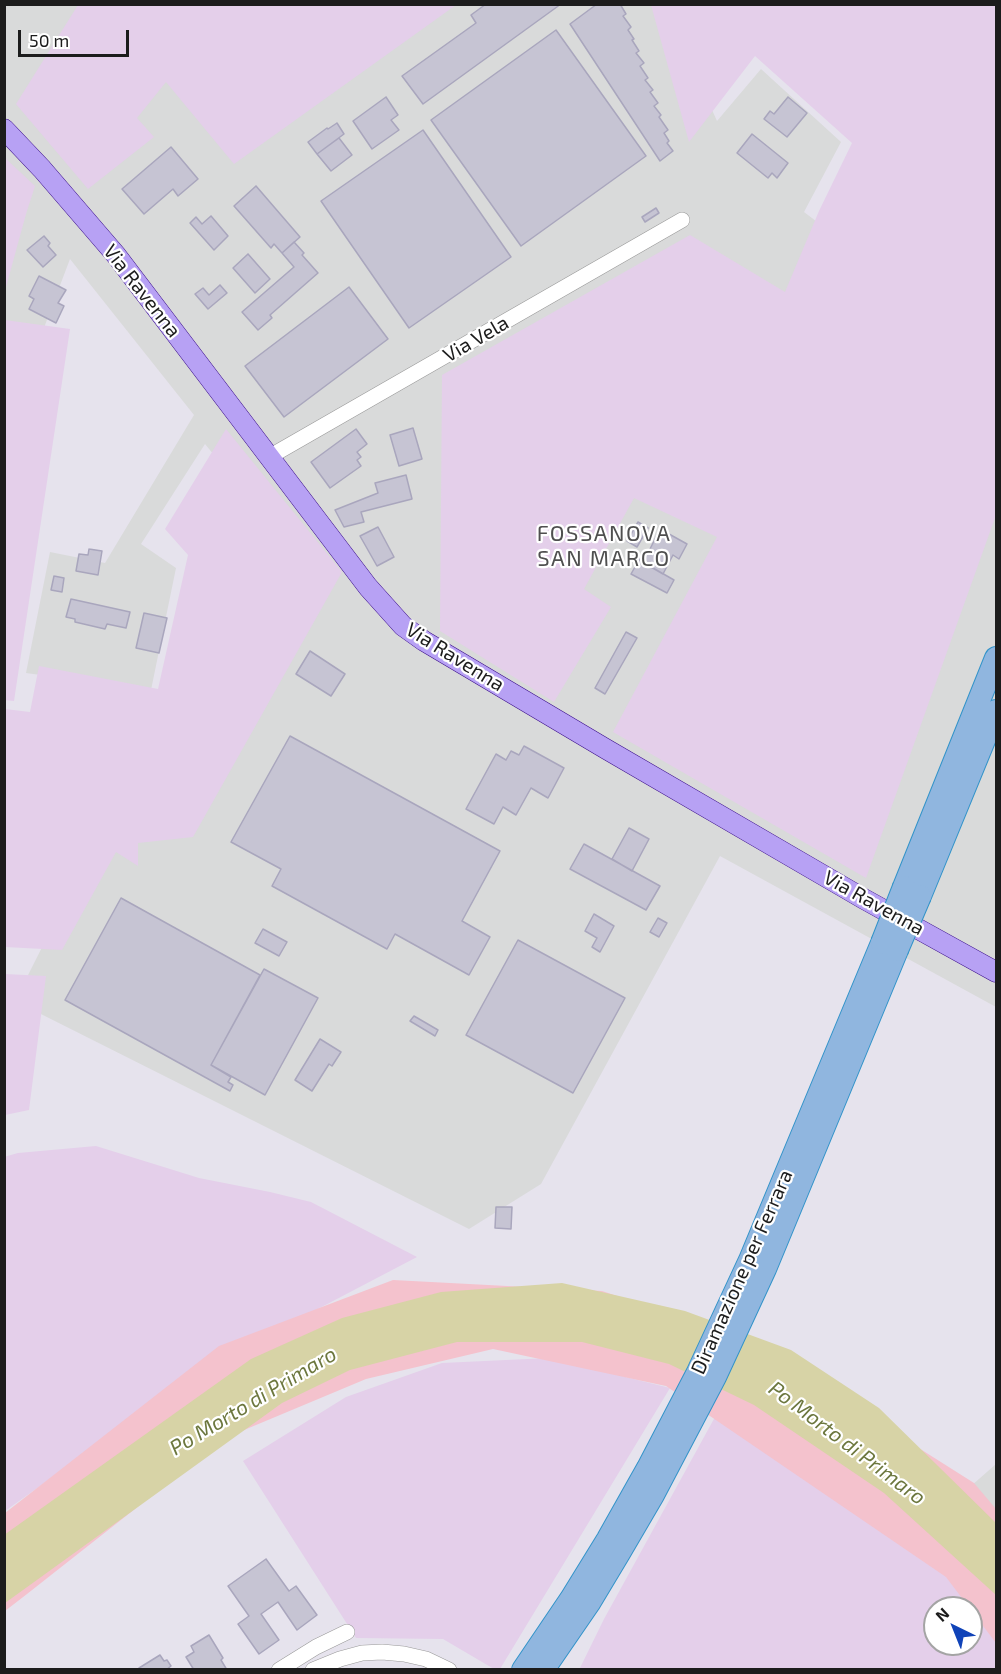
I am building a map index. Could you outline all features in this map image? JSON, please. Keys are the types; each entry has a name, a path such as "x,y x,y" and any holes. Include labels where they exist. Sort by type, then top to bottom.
{"highway":[{"path":"926,857 996,658"},
{"path":"926,857 996,711"},
{"name":"Diramazione per Ferrara","path":"523,1670 571,1599 648,1468 687,1414 741,1323 767,1241 926,857"},
{"name":"Diramazione per Ferrara","path":"543,1670 589,1603 653,1495 687,1414"}],"main road":[{"name":"Via Ravenna","path":"4,129 42,169 116,255 380,602 403,626 424,641 854,893 996,972"}],"street":[{"name":"Via Vela","path":"269,457 682,220"},
{"path":"279,1670 316,1647 347,1632"},
{"path":"313,1670 362,1653 382,1652 426,1659 449,1670"}],"shaded area":[{"path":"5,5 665,5 717,121 761,69 841,142 804,212 996,357 996,1007 720,856 541,1184 469,1229 15,1001 107,818 323,588 205,444 141,544 176,568 151,690 26,673 50,552 105,563 194,415 70,259 42,333 5,323"},
{"path":"78,5 456,5 234,164 166,82 137,118 154,137 88,189 16,104"},
{"path":"651,5 996,5 996,515 866,878 613,732 717,537 634,498 584,589 611,607 554,702 440,631 442,375 690,235 785,292 819,211 852,143 755,56 689,142"},
{"path":"4,157 35,186 6,287 4,287"},
{"path":"5,320 70,329 14,701 4,700"},
{"path":"226,429 342,572 193,837 138,843 138,866 116,852 62,950 5,947 5,709 30,712 39,666 158,689 188,555 165,529"},
{"path":"5,974 46,976 29,1110 5,1115"},
{"path":"96,1146 199,1178 311,1202 417,1257 209,1366 5,1511 4,1157 18,1153"},
{"path":"393,1280 602,1291 745,1338 974,1483 996,1509 996,1643 983,1626 983,1596 960,1596 946,1577 666,1386 493,1349 366,1379 225,1438 5,1611 5,1513 219,1346"},
{"path":"549,1358 670,1388 500,1669 494,1669 443,1639 356,1638 243,1461 346,1397 442,1363"},
{"path":"726,1397 982,1596 923,1596 923,1656 983,1656 983,1597 996,1607 996,1669 579,1670 604,1619"},
{"path":"996,1464 996,1510 971,1486"}],"water":[{"name":"Po Morto di Primaro","path":"562,1283 685,1311 791,1350 879,1408 996,1523 996,1595 884,1493 754,1405 669,1364 582,1342 457,1342 350,1370 282,1403 5,1603 4,1535 251,1359 342,1318 441,1292"}],"building":[{"path":"486,4 561,4 423,104 402,76 476,23 471,15"},
{"path":"597,4 620,4 626,14 623,16 631,27 628,30 639,51 636,53 644,63 640,66 648,78 645,80 653,90 650,92 658,103 654,106 668,130 664,133 673,151 660,161 570,24"},
{"path":"556,30 646,156 521,246 431,120"},
{"path":"386,97 398,115 391,120 399,130 372,149 353,121"},
{"path":"788,97 807,113 787,137 764,119 770,111 774,114"},
{"path":"337,123 344,134 317,154 308,142"},
{"path":"423,130 511,257 409,328 321,201"},
{"path":"752,134 788,163 777,178 772,173 768,178 737,153"},
{"path":"339,138 352,155 331,171 317,154"},
{"path":"171,147 198,179 178,196 173,189 144,214 122,189"},
{"path":"256,186 300,237 282,253 274,244 271,248 234,206"},
{"path":"656,208 659,213 645,222 642,217"},
{"path":"211,216 228,236 214,250 190,223 196,217 202,224"},
{"path":"44,236 50,243 48,246 56,255 43,267 27,250"},
{"path":"294,242 318,273 270,315 272,318 258,330 242,312 294,267 282,253"},
{"path":"248,254 270,279 255,293 233,268"},
{"path":"39,276 66,290 58,303 64,306 56,323 29,309 34,299 29,296"},
{"path":"220,285 227,293 208,309 195,294 203,288 209,295"},
{"path":"349,287 388,339 284,417 245,366"},
{"path":"413,428 422,459 399,466 390,435"},
{"path":"356,429 367,444 357,452 361,457 357,460 361,466 330,488 311,462"},
{"path":"406,475 412,499 361,512 364,522 344,527 335,510 378,493 375,483"},
{"path":"638,522 648,528 637,547 627,541"},
{"path":"378,527 394,557 377,566 360,536"},
{"path":"660,529 687,544 679,559 673,555 663,574 639,560 643,553 647,555"},
{"path":"89,549 102,551 98,575 76,571 79,554 88,555"},
{"path":"639,560 674,580 667,593 631,574"},
{"path":"54,576 64,578 62,592 51,590"},
{"path":"71,599 130,612 126,628 107,624 105,629 75,622 75,619 66,617"},
{"path":"144,613 167,618 159,653 136,648"},
{"path":"626,632 637,638 605,694 595,688"},
{"path":"310,651 345,674 331,696 296,674"},
{"path":"290,736 500,851 462,921 490,937 469,975 395,934 387,949 272,886 281,869 231,842"},
{"path":"524,746 564,768 548,798 531,788 516,815 503,807 494,824 466,809 496,754 506,760 511,751 519,755"},
{"path":"629,828 649,839 632,871 612,859"},
{"path":"584,844 660,886 646,910 570,869"},
{"path":"121,898 260,975 211,1065 231,1077 228,1082 233,1085 230,1091 65,1000"},
{"path":"594,914 614,926 600,952 592,947 597,938 585,931"},
{"path":"658,918 667,923 659,937 650,932"},
{"path":"263,929 287,942 279,956 255,943"},
{"path":"518,940 625,998 573,1093 466,1035"},
{"path":"264,969 318,998 265,1095 211,1065"},
{"path":"414,1016 438,1030 435,1036 410,1021"},
{"path":"320,1039 341,1052 332,1066 329,1064 312,1091 295,1080"},
{"path":"496,1207 512,1207 511,1229 495,1228"},
{"path":"266,1559 289,1591 296,1586 317,1615 297,1630 278,1602 261,1614 279,1640 259,1654 238,1624 249,1616 228,1586"},
{"path":"209,1635 223,1658 221,1660 227,1670 194,1670 186,1657 194,1652 191,1646"},
{"path":"160,1655 171,1666 166,1670 140,1670 139,1668"}],"district":[{"name":"FOSSANOVA SAN MARCO","path":"604,546"}]}
